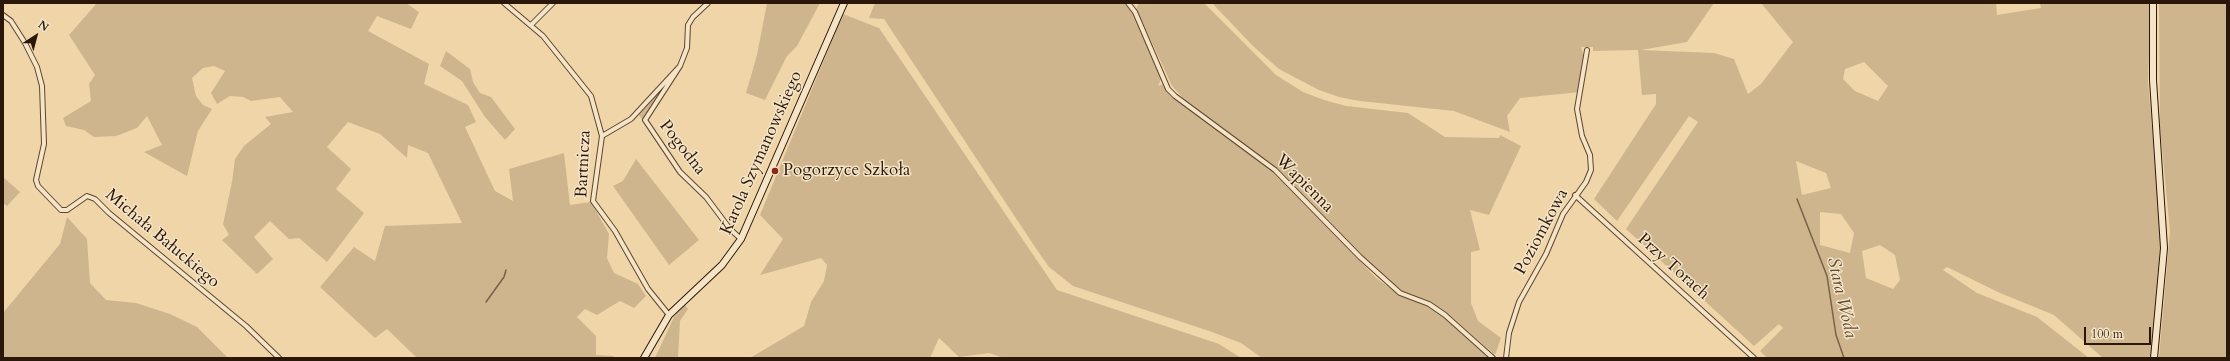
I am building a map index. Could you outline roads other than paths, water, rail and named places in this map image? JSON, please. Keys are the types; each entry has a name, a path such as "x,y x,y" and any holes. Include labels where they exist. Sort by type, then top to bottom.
{"street":[{"name":"Bartnicza","path":"504,3 510,10 531,25 562,57 591,96 602,136 593,201 616,231 648,289 669,315"},
{"path":"531,25 553,3"},
{"path":"602,136 631,119 680,66 686,48 688,25 693,17 708,3"},
{"name":"Karola Szymanowskiego","path":"644,358 669,315 722,265 741,239 844,3"},
{"name":"Wapienna","path":"1128,3 1135,12 1168,89 1275,170 1335,232 1400,293 1429,304 1446,315 1493,358"},
{"path":"2152,3 2153,80 2164,231 2163,262 2154,358"},
{"name":"Michała Bałuckiego","path":"3,15 11,21 24,43 37,67 42,86 44,144 36,180 38,186 61,210 67,210 87,196 95,199 108,213 246,326 279,358"},
{"name":"Poziomkowa","path":"1506,358 1509,333 1519,302 1546,254 1563,214 1575,195 1590,176 1592,163 1579,122 1578,97 1587,50"},
{"name":"Pogodna","path":"680,66 645,120 680,172 706,197 730,229 741,239"},
{"name":"Przy Torach","path":"1575,195 1754,358"}],"waterway":[{"name":"Stara Woda","path":"1797,199 1827,276 1836,335 1844,358"},
{"path":"486,302 504,277 506,270"}],"place":[{"name":"Pogorzyce Szkoła","path":"775,171"}]}
